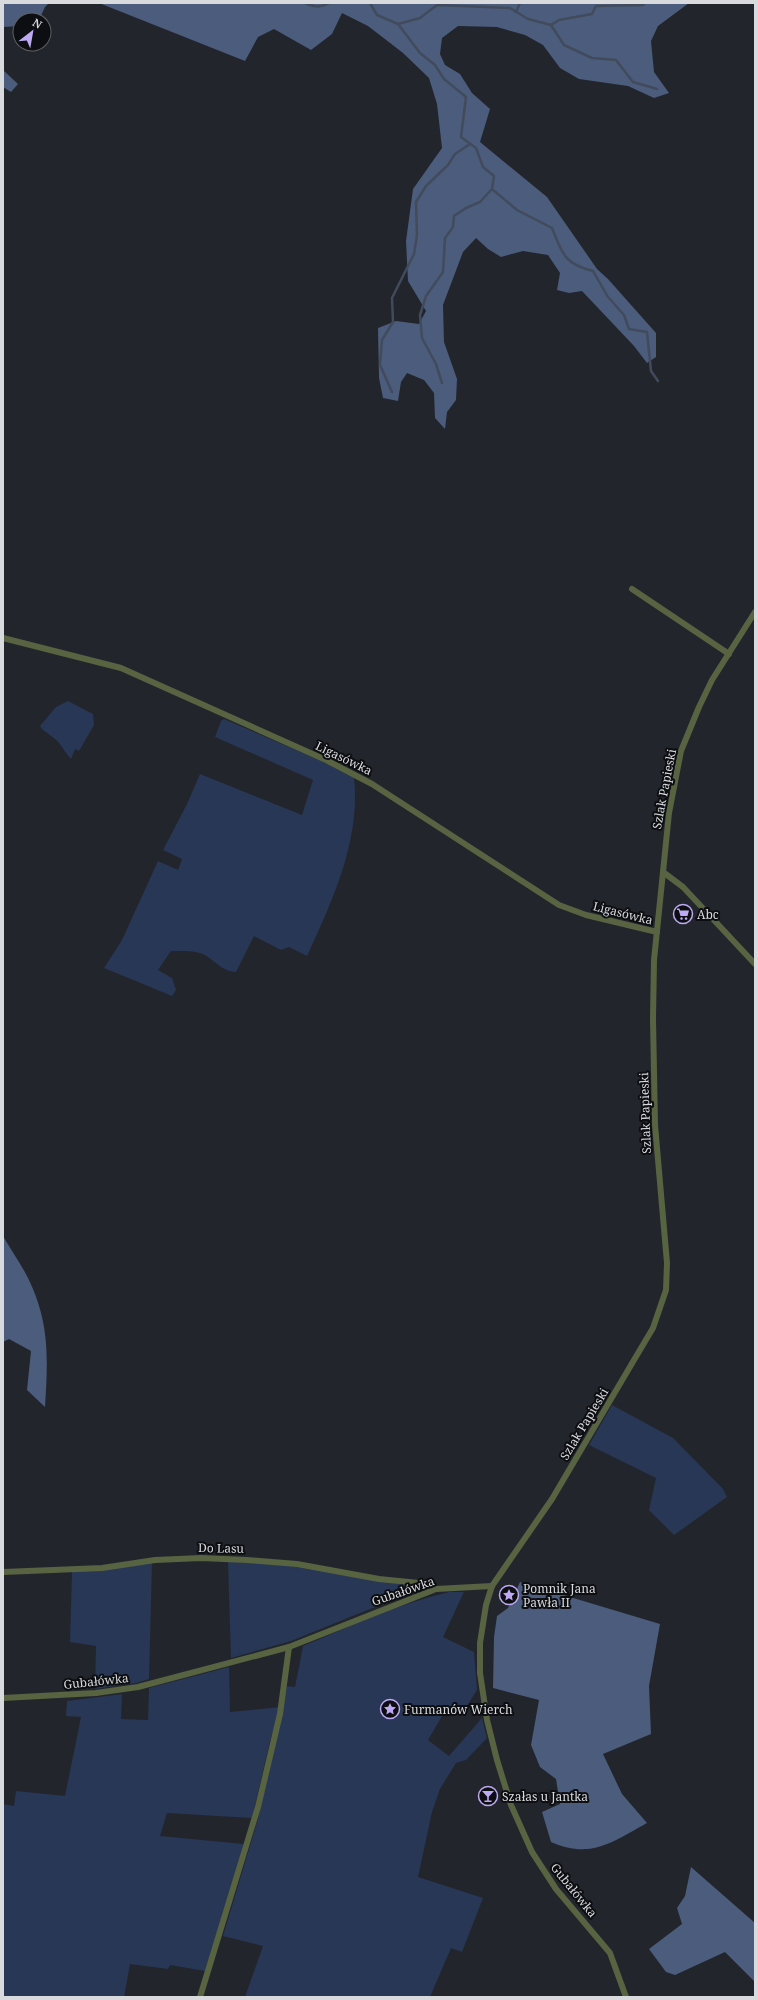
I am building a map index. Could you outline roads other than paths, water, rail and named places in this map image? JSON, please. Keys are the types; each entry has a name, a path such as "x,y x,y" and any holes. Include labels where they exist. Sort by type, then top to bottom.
{"street":[{"path":"632,589 729,654"},
{"name":"Szlak Papieski","path":"492,1586 552,1499 653,1328 666,1290 667,1263 655,1124 653,1019 654,960 669,813 681,751 709,687 755,612"},
{"name":"Ligasówka","path":"3,638 121,668 326,760 372,784 559,905 586,915 657,932"},
{"path":"663,872 683,887 755,964"},
{"name":"Do Lasu","path":"3,1572 102,1568 156,1560 201,1558 297,1564 379,1579 419,1583 436,1590"},
{"name":"Gubałówka","path":"3,1698 96,1693 138,1687 289,1647 436,1590 492,1586 482,1622 480,1673 487,1720 499,1768 511,1805 532,1852 556,1888 610,1953 626,1997"},
{"path":"200,1997 258,1807 280,1714 289,1647"}],"waterway":[{"path":"305,3 317,6 323,6 329,3"},
{"path":"370,3 377,15 398,24 420,53 435,65 444,79 466,97 461,137 476,148 483,167 494,176 492,189 517,210 552,228 565,256 576,265 593,271 608,297 624,315 629,329 647,332 651,371 658,381"},
{"path":"516,12 520,3"},
{"path":"551,25 559,20 592,14 596,6 643,5 645,3"},
{"path":"398,24 420,18 437,5 510,8 528,19 551,25 564,45 592,58 616,60 633,82 657,89"},
{"path":"392,392 380,365 382,340 393,322 392,298 414,254 417,235 416,202 426,186 448,165 455,154 470,144"},
{"path":"442,383 436,364 422,338 420,315 426,296 443,272 445,238 453,227 454,216 466,208 480,202 492,189"}],"place":[{"name":"Abc","path":"683,914"},
{"name":"Pomnik Jana Pawła II","path":"509,1595"},
{"name":"Furmanów Wierch","path":"390,1709"},
{"name":"Szałas u Jantka","path":"488,1796"}]}
